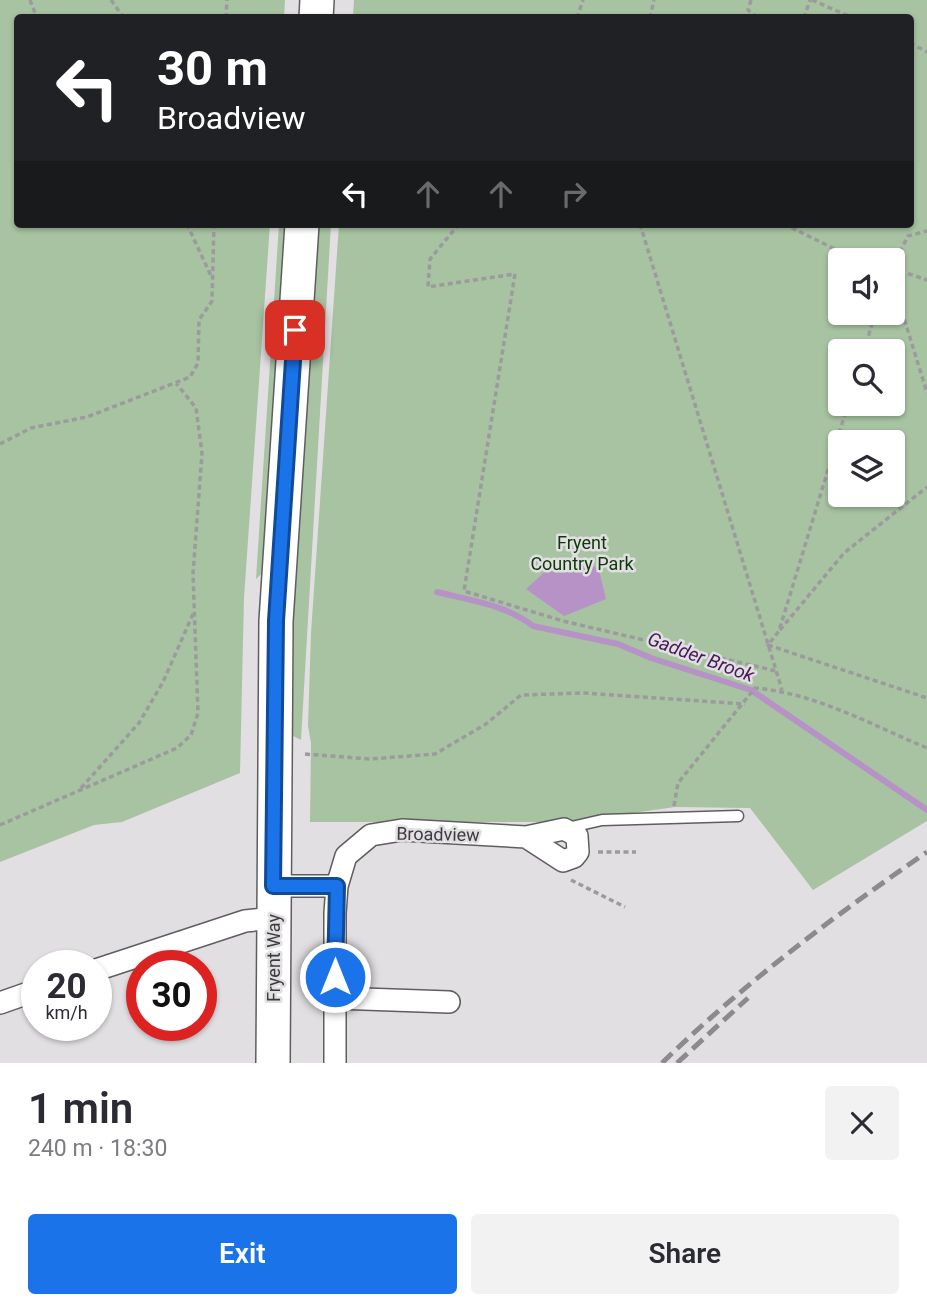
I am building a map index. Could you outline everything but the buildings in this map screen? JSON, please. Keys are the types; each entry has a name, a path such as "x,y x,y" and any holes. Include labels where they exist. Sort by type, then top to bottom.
{"main road":[{"name":"Fryent Way","path":"273,1063 276,621 302,228"}],"street":[{"path":"564,829 577,836 570,856"},
{"name":"Broadview","path":"335,1063 337,886 346,856 371,835 402,830 526,837 552,834 564,829"},
{"name":"Broadview","path":"526,837 570,856"},
{"path":"112,965 245,921 273,902 337,886"},
{"path":"0,1003 21,996"},
{"path":"335,999 449,1002"}],"lane":[{"path":"564,829 602,820 738,816"}],"path":[{"path":"811,0 844,14"},
{"path":"190,228 212,280"},
{"path":"0,443 31,428 87,417 190,377 198,363 199,320 212,301 214,228"},
{"path":"456,228 430,259 428,287 515,274 464,592 563,621 776,671"},
{"path":"641,228 782,690"},
{"path":"792,228 833,248"},
{"path":"902,248 908,236 927,231"},
{"path":"905,272 927,280"},
{"path":"905,321 927,393"},
{"path":"0,825 177,748 191,735 198,713 193,574 202,453 196,408 176,383"},
{"path":"779,631 844,416"},
{"path":"768,645 844,553 927,488"},
{"path":"78,790 139,723 163,682 194,612"},
{"path":"768,645 927,698"},
{"path":"671,818 678,783 750,698 755,688 782,690 927,748"},
{"path":"305,754 370,759 435,754 486,724 521,695 583,693 745,704"},
{"path":"625,907 564,876 570,856 636,852"}],"green space":[{"path":"0,0 285,0 284,14 14,14 14,228 270,228 244,598 240,773 122,822 94,825 0,862"},
{"name":"Fryent Country Park","path":"354,0 927,0 927,821 813,890 750,808 675,807 569,822 310,822 311,743 308,726 311,633 339,228 914,228 914,14 353,14"},
{"path":"279,228 291,228 268,568 256,579"},
{"path":"317,228 331,228 301,740 289,730 290,641"}],"shaded area":[{"path":"582,557 599,570 606,599 564,616 526,589 559,559"}],"waterway":[{"name":"Gadder Brook","path":"437,592 500,608 533,626 618,644 651,658 751,690 927,810"}],"railway":[{"path":"662,1063 724,1006 790,952 927,852"},
{"path":"677,1063 748,998"}],"route":[{"path":"295,330 276,621 273,886 337,886 335,977"}]}
